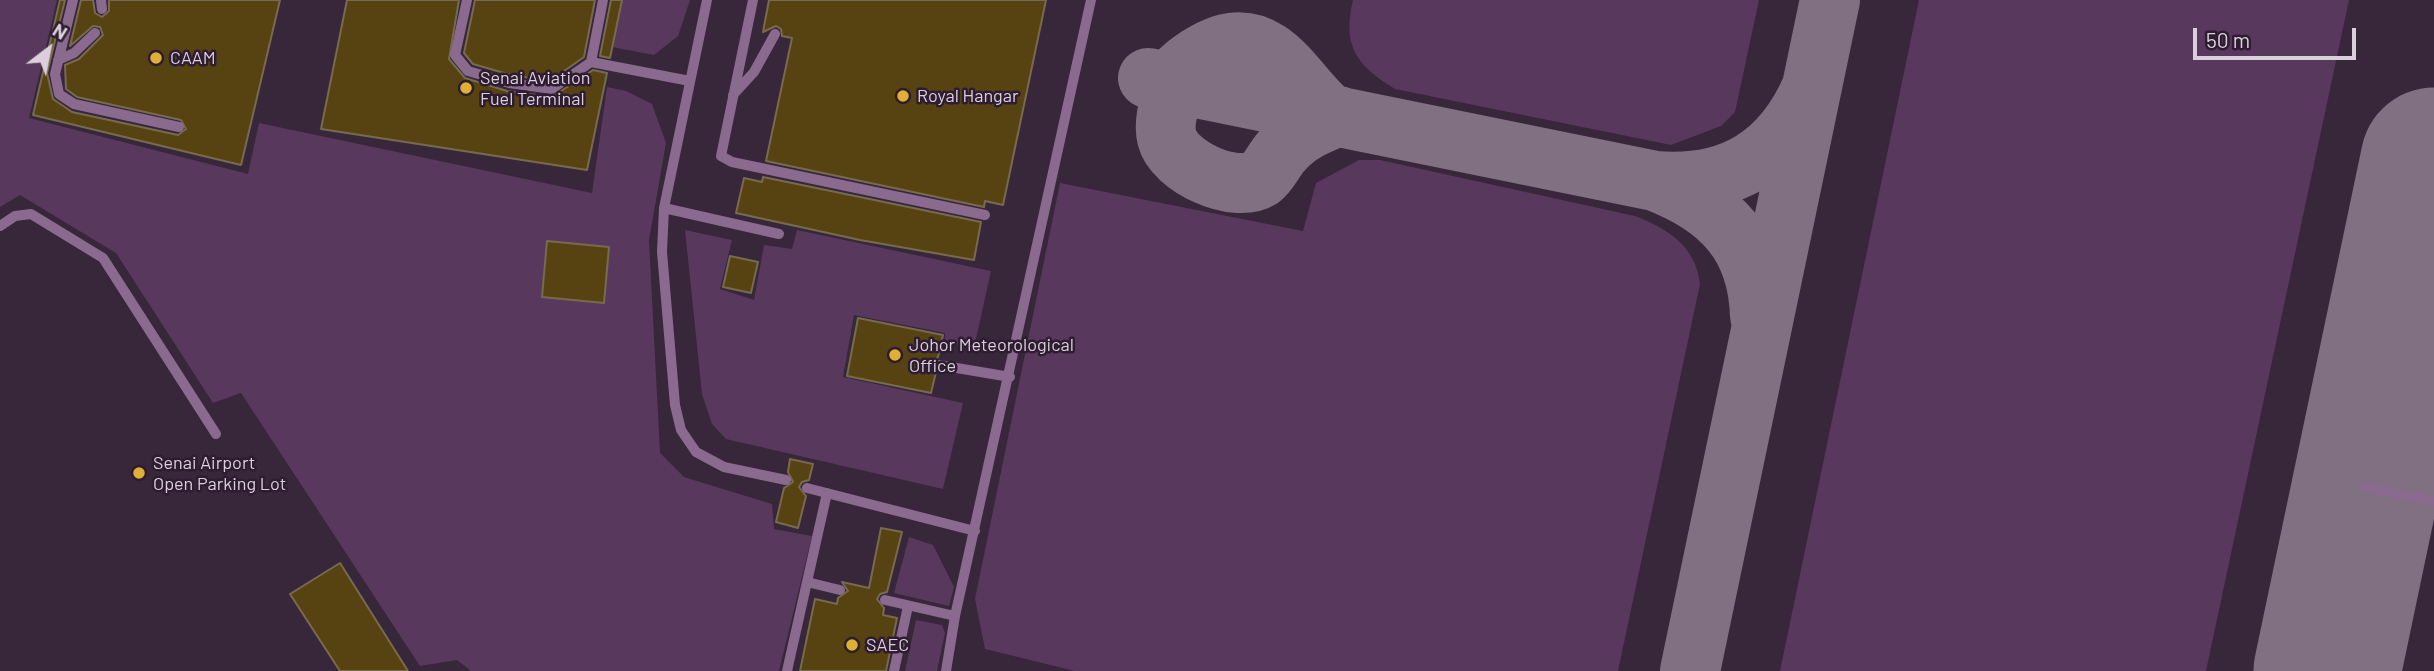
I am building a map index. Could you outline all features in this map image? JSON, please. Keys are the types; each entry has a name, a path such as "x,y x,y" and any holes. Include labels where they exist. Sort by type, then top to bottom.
{"lane":[{"path":"72,0 55,74 59,94 74,104 179,127"},
{"path":"467,0 455,55 468,71 509,83 552,89 591,61 603,0"},
{"path":"707,0 664,208 662,252 676,405 681,430 696,452 724,467 786,480"},
{"path":"753,0 721,156 732,162 985,215"},
{"path":"946,671 955,616 1010,377 1091,0"},
{"path":"58,60 75,53 95,33"},
{"path":"733,95 754,72 775,34"},
{"path":"591,61 690,80"},
{"path":"664,208 779,234"},
{"path":"0,226 15,216 31,214 103,258 216,434"},
{"path":"939,365 1010,377"},
{"path":"2365,487 2434,502"},
{"path":"807,488 975,531"},
{"path":"787,671 827,493"},
{"path":"807,582 840,590"},
{"path":"886,600 955,616"},
{"path":"894,671 908,606"}],"shaded area":[{"path":"0,0 57,0 29,118 248,174 259,123 592,193 607,87 626,91 652,104 666,143 649,240 660,453 684,477 772,504 774,529 812,536 779,671 471,671 457,660 420,666 241,393 213,403 116,253 20,195 0,207"},
{"path":"622,0 690,0 678,36 654,55 612,47"},
{"path":"1353,0 1759,0 1735,112 1721,126 1671,145 1395,89 1370,71 1355,53 1349,30"},
{"path":"1919,0 2349,0 2206,671 1780,671"},
{"path":"1359,160 1380,160 1635,216 1669,233 1693,259 1700,284 1618,671 1075,671 985,649 975,599 1060,183 1303,231 1316,183"},
{"path":"685,230 732,240 720,289 754,300 764,245 792,249 797,230 991,271 974,348 945,342 945,333 854,315 843,377 963,403 943,489 726,439 712,424 702,394"},
{"path":"909,537 933,545 954,587 949,606 894,593"},
{"path":"916,620 942,625 945,633 937,671 905,671"}],"building":[{"name":"CAAM","path":"60,0 65,0 47,73 53,99 72,112 178,135 186,129 181,120 77,97 66,89 65,65 79,59 103,35 100,27 93,26 70,46 81,0 93,0 95,13 102,17 109,11 109,0 280,0 241,165 33,115"},
{"name":"Senai Aviation Fuel Terminal","path":"347,0 459,0 449,59 465,78 507,91 552,97 593,70 607,73 587,170 321,129"},
{"path":"475,0 595,0 584,57 550,81 511,75 473,64 464,53"},
{"path":"611,0 622,0 610,58 600,56"},
{"name":"Royal Hangar","path":"769,0 1046,0 1003,205 985,201 984,207 766,161 792,38 782,36 781,29 776,26 763,32"},
{"path":"763,177 981,222 974,260 860,240 736,213 744,178 762,182"},
{"path":"547,241 609,247 604,303 542,297"},
{"path":"730,256 758,262 751,293 723,287"},
{"name":"Johor Meteorological Office","path":"858,318 943,335 938,357 931,363 936,372 931,393 847,376"},
{"path":"790,459 813,464 809,480 802,482 799,487 806,496 798,528 776,522 784,488 793,482 788,472"},
{"name":"SAEC","path":"881,528 902,532 887,592 880,594 877,599 884,608 883,615 897,618 886,671 800,671 815,599 837,604 838,598 848,591 842,582 869,588"},
{"path":"340,563 408,671 340,671 290,594"}],"taxiway":[{"path":"1690,671 1830,0"},
{"path":"1330,114 1270,53 1256,45 1240,42 1210,50 1177,74 1166,131 1172,148 1181,158 1206,175 1236,183 1249,182 1261,178 1281,152 1300,135 1339,116"},
{"path":"1148,78 1655,181 1682,182 1707,179 1730,172 1769,149 1786,132 1812,87"},
{"path":"1655,181 1699,203 1731,231 1752,268 1758,291 1760,316"}],"runway":[{"path":"2327,671 2434,161"}],"place":[{"name":"CAAM","path":"156,58"},
{"name":"Senai Aviation Fuel Terminal","path":"466,88"},
{"name":"Royal Hangar","path":"903,96"},
{"name":"Johor Meteorological Office","path":"895,355"},
{"name":"Senai Airport Open Parking Lot","path":"139,473"},
{"name":"SAEC","path":"852,645"}]}
